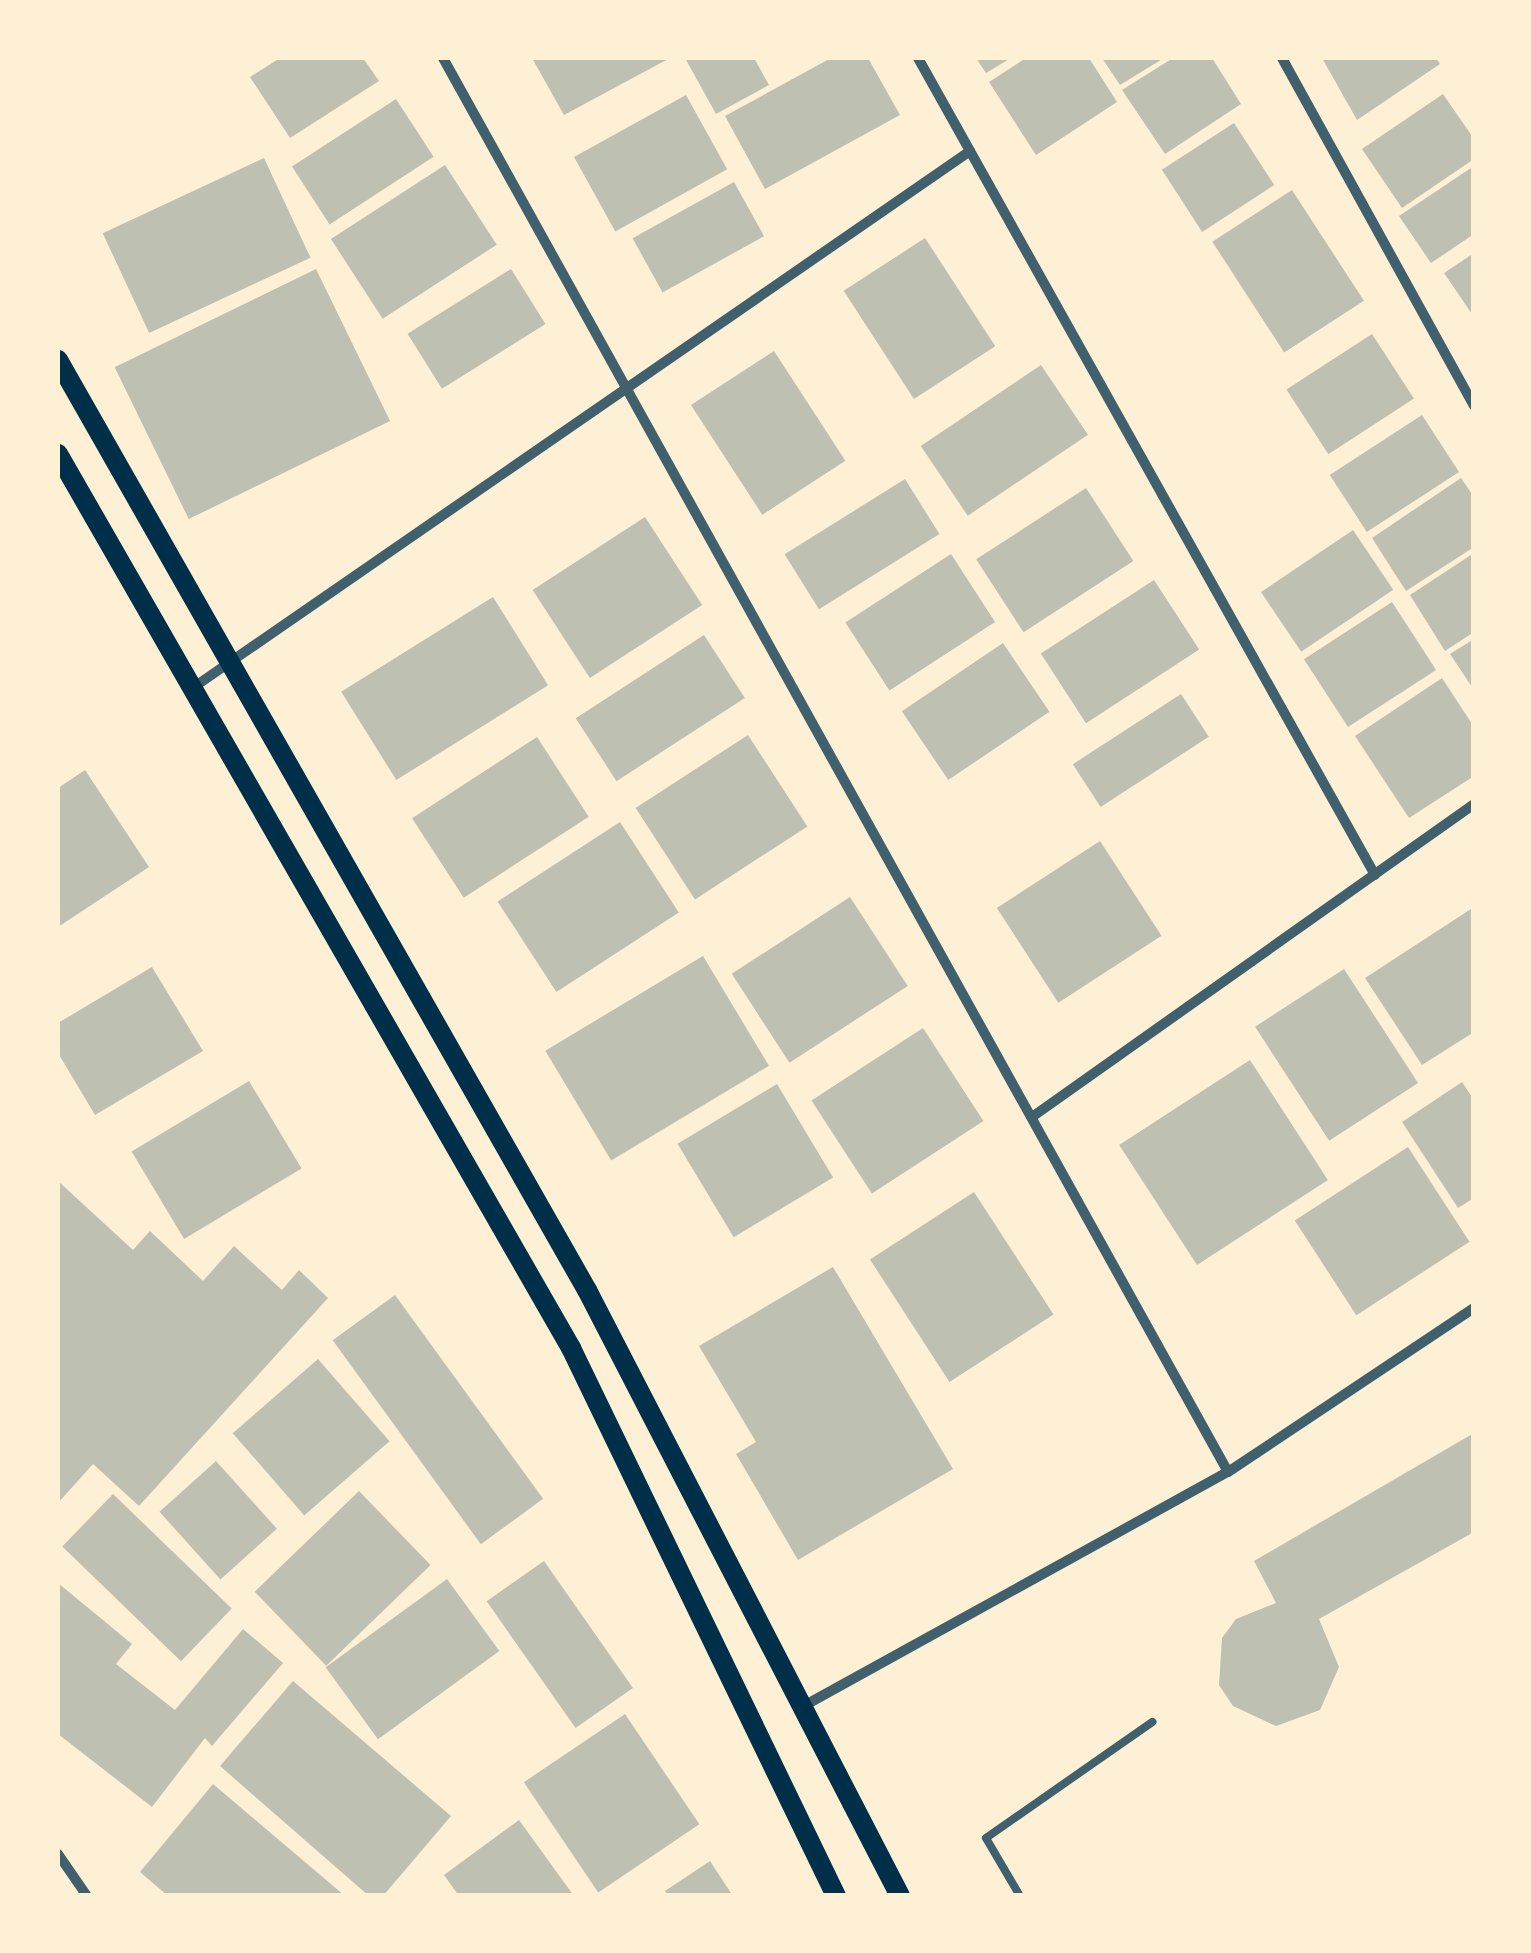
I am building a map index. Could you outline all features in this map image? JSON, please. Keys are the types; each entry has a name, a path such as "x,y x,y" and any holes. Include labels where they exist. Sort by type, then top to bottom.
{"main road":[{"path":"58,360 588,1290 797,1710 900,1896"},
{"path":"58,454 571,1348 836,1896"}],"street":[{"path":"443,58 1228,1472"},
{"path":"918,58 1375,875"},
{"path":"1282,58 1474,406"},
{"path":"194,687 970,151"},
{"path":"1032,1117 1474,804"},
{"path":"797,1710 1228,1472 1474,1308"},
{"path":"58,1854 87,1896"}],"lane":[{"path":"1020,1896 986,1838 1152,1722"}],"building":[{"path":"280,58 363,58 379,81 290,138 250,77"},
{"path":"532,58 670,58 564,115"},
{"path":"685,58 754,58 769,85 716,114"},
{"path":"831,58 868,58 900,115 765,189 725,116"},
{"path":"976,58 1011,58 986,73"},
{"path":"1026,58 1089,58 1117,102 1036,155 989,82"},
{"path":"1102,58 1164,58 1120,85"},
{"path":"1173,58 1212,58 1241,104 1165,154 1122,90"},
{"path":"1322,58 1436,58 1440,64 1357,120"},
{"path":"1443,94 1474,139 1474,159 1402,208 1362,149"},
{"path":"686,95 727,169 615,231 574,157"},
{"path":"396,99 434,157 330,224 292,167"},
{"path":"1234,123 1274,185 1202,232 1162,170"},
{"path":"264,158 310,258 149,333 103,233"},
{"path":"445,165 497,245 383,319 331,239"},
{"path":"1474,166 1474,234 1431,263 1399,216"},
{"path":"734,182 764,236 663,292 633,238"},
{"path":"1292,190 1364,301 1284,352 1212,242"},
{"path":"925,238 995,346 914,399 844,291"},
{"path":"1474,253 1474,317 1444,273"},
{"path":"316,269 390,421 189,519 115,367"},
{"path":"511,269 545,324 442,389 408,334"},
{"path":"1372,334 1414,399 1328,454 1286,390"},
{"path":"774,351 845,461 762,515 691,405"},
{"path":"1041,365 1088,435 968,516 921,446"},
{"path":"1422,415 1459,472 1367,532 1330,475"},
{"path":"1461,478 1474,497 1474,547 1406,591 1372,538"},
{"path":"905,479 939,534 819,609 785,554"},
{"path":"1086,488 1133,561 1024,632 976,559"},
{"path":"645,517 702,605 590,678 533,590"},
{"path":"1353,530 1393,590 1301,652 1261,592"},
{"path":"1474,553 1474,632 1445,651 1410,595"},
{"path":"951,554 995,622 889,691 845,623"},
{"path":"1154,580 1199,650 1086,723 1041,654"},
{"path":"493,597 548,685 396,780 341,692"},
{"path":"1392,602 1436,670 1348,727 1304,659"},
{"path":"704,635 745,698 617,781 576,718"},
{"path":"1474,639 1474,690 1450,654"},
{"path":"1003,643 1049,712 948,780 902,711"},
{"path":"1442,678 1474,727 1474,776 1409,818 1355,736"},
{"path":"1181,694 1209,737 1101,807 1073,764"},
{"path":"748,735 807,826 695,899 636,808"},
{"path":"537,737 589,817 464,898 412,818"},
{"path":"85,770 149,867 58,927 58,788"},
{"path":"620,822 679,913 556,992 498,902"},
{"path":"1100,841 1162,936 1058,1003 997,908"},
{"path":"850,897 908,986 789,1063 732,974"},
{"path":"1474,907 1474,1032 1422,1065 1365,978"},
{"path":"703,956 769,1066 611,1160 545,1051"},
{"path":"152,967 203,1051 95,1115 58,1053 58,1023"},
{"path":"1344,969 1418,1083 1329,1141 1255,1027"},
{"path":"923,1028 983,1121 872,1194 811,1100"},
{"path":"1250,1060 1328,1180 1197,1265 1119,1145"},
{"path":"249,1081 302,1168 184,1239 132,1152"},
{"path":"1462,1082 1474,1100 1474,1198 1458,1208 1402,1122"},
{"path":"777,1084 833,1177 734,1237 678,1144"},
{"path":"1408,1147 1470,1242 1356,1315 1295,1221"},
{"path":"58,1181 133,1250 150,1231 203,1281 234,1246 282,1290 299,1270 328,1298 139,1506 93,1464 58,1503"},
{"path":"974,1192 1054,1314 950,1382 870,1260"},
{"path":"833,1267 953,1469 798,1560 736,1454 756,1442 699,1346"},
{"path":"395,1295 543,1499 481,1544 333,1340"},
{"path":"318,1359 390,1441 304,1515 233,1433"},
{"path":"1474,1433 1474,1532 1319,1619 1339,1667 1320,1710 1276,1726 1233,1706 1219,1685 1222,1638 1236,1619 1276,1603 1254,1561"},
{"path":"216,1461 277,1529 220,1579 160,1512"},
{"path":"359,1491 431,1565 326,1666 255,1592"},
{"path":"113,1494 232,1609 181,1661 62,1547"},
{"path":"544,1561 633,1688 576,1728 487,1601"},
{"path":"447,1579 499,1651 378,1739 326,1667"},
{"path":"58,1583 132,1644 116,1664 175,1710 243,1629 283,1663 212,1746 205,1738 152,1807 58,1734"},
{"path":"293,1681 451,1816 383,1896 369,1896 220,1766"},
{"path":"625,1714 699,1824 598,1892 524,1782"},
{"path":"213,1784 345,1896 168,1896 140,1872"},
{"path":"519,1820 574,1896 459,1896 444,1875"},
{"path":"710,1861 733,1896 668,1896 665,1891"}]}
